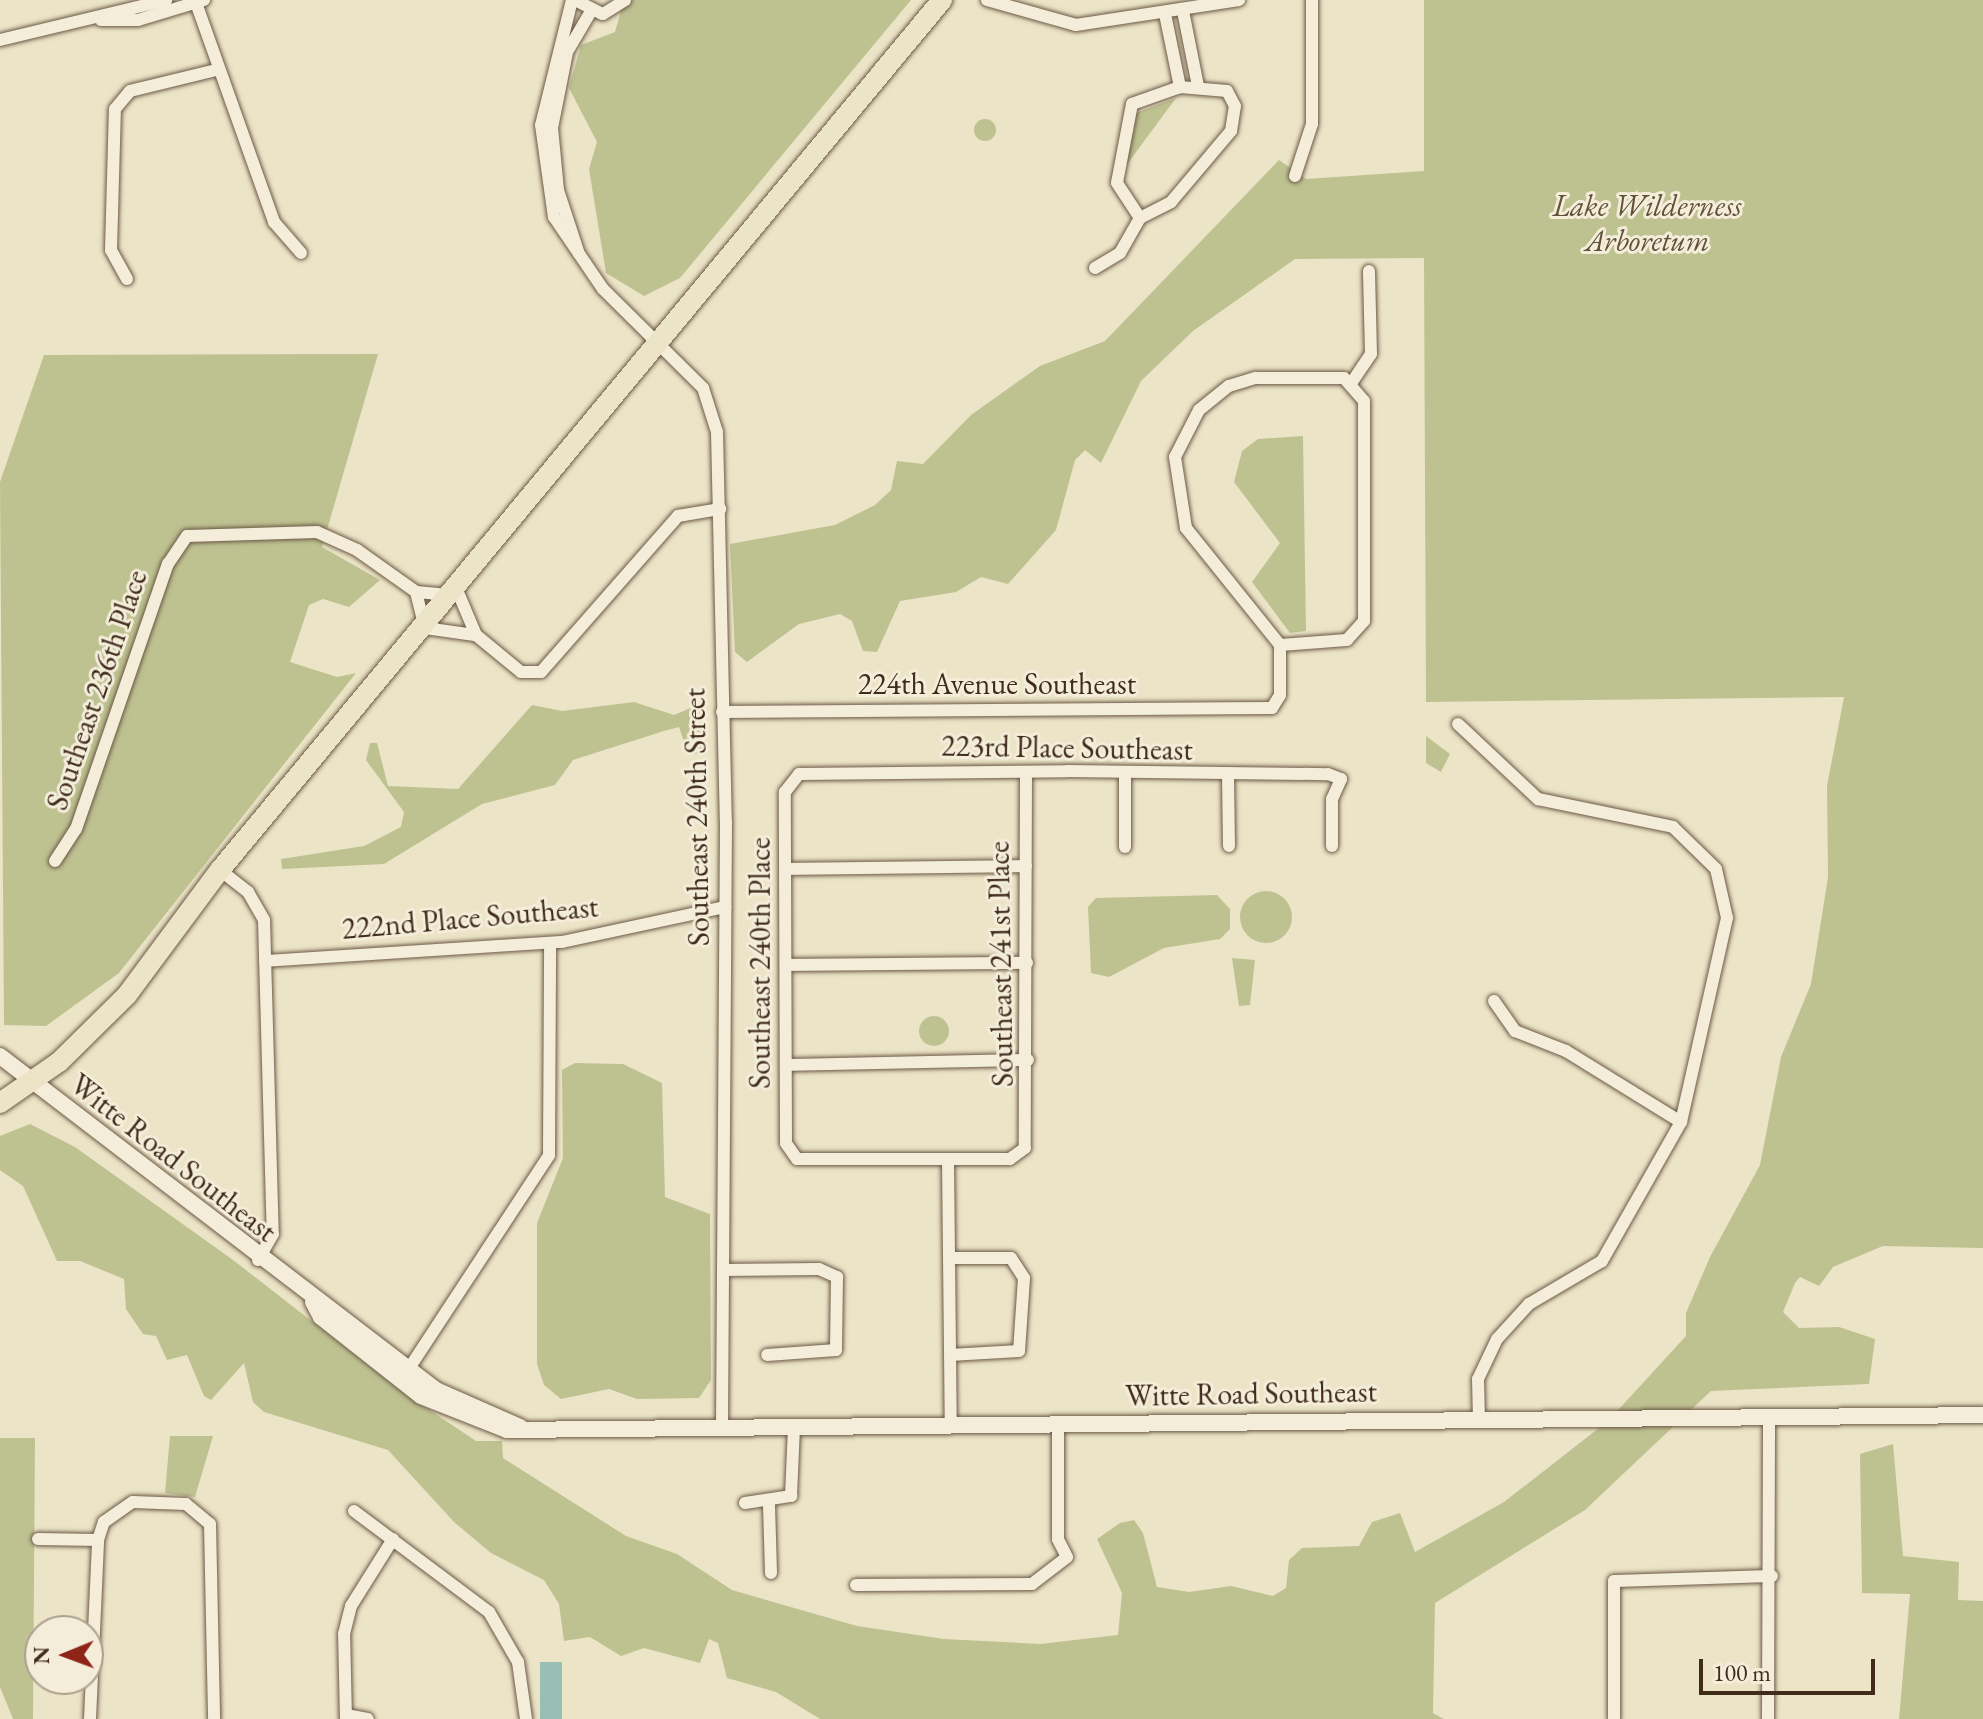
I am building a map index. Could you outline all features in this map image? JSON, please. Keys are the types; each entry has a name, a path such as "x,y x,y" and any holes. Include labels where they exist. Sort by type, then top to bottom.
{"main road":[{"path":"0,1103 32,1083 127,995 220,870 425,628 942,0"}],"street":[{"path":"0,40 166,0"},
{"path":"574,0 590,13 609,13 625,0"},
{"name":"Southeast 240th Street","path":"574,0 541,125 554,217 580,257 658,343 696,378 713,409 720,509 725,907 722,1429"},
{"path":"987,0 1076,25 1165,14 1239,0"},
{"path":"1295,176 1312,124 1312,0"},
{"path":"82,20 138,20 198,1 216,70 274,222 301,253"},
{"path":"1183,11 1198,86"},
{"name":"Southeast 240th Street","path":"580,257 558,190 552,128 567,52 590,13"},
{"path":"1165,14 1180,87"},
{"path":"127,279 111,250 115,109 130,91 216,70"},
{"path":"1095,268 1120,253 1140,218 1171,202 1231,131 1231,96 1198,86 1180,87 1139,99 1125,119 1117,183 1140,218"},
{"path":"1352,382 1371,354 1369,271"},
{"path":"1244,379 1352,382 1364,401 1364,621 1347,640 1280,645 1181,516 1175,457 1199,410 1244,379"},
{"path":"476,635 425,628 416,592 454,592 476,635 521,672 546,670 678,516 720,509"},
{"name":"Southeast 236th Place","path":"55,861 76,829 168,564 187,536 317,532 357,550 416,592"},
{"name":"224th Avenue Southeast","path":"722,712 1272,708 1280,695 1280,645"},
{"path":"1458,724 1538,799 1648,817 1700,849 1723,887 1727,918 1681,1122 1602,1261 1529,1304 1497,1339 1478,1379 1479,1420"},
{"name":"Southeast 241st Place","path":"948,1160 1021,1152 1028,1142 1026,772"},
{"name":"223rd Place Southeast","path":"792,779 805,773 1228,775 1315,772 1341,779 1332,799 1332,846"},
{"path":"1125,775 1125,847"},
{"path":"1228,775 1229,846"},
{"name":"Southeast 240th Place","path":"792,779 785,792 787,1149 803,1162 948,1160"},
{"path":"786,869 1026,866"},
{"path":"220,870 261,910 273,1234 258,1260"},
{"name":"222nd Place Southeast","path":"265,961 550,943 725,907"},
{"path":"349,1340 408,1370 549,1155 550,943"},
{"path":"786,965 1027,963"},
{"path":"1494,1001 1515,1031 1566,1051 1681,1122"},
{"name":"Witte Road Southeast","path":"0,1056 258,1260 408,1370 520,1427"},
{"path":"786,1065 1028,1060"},
{"path":"948,1160 951,1425"},
{"path":"949,1258 1018,1263 1024,1294 1019,1351 950,1355"},
{"path":"723,1270 819,1269 837,1277 836,1350 767,1355"},
{"name":"Witte Road Southeast","path":"313,1302 349,1340 445,1410 490,1427 722,1429 1983,1415"},
{"path":"1768,1719 1772,1576 1769,1417"},
{"path":"856,1585 1032,1584 1067,1557 1058,1539 1058,1424"},
{"path":"745,1503 769,1505 791,1496 794,1428"},
{"path":"90,1719 98,1540 104,1522 133,1502 186,1504 204,1514 213,1547 214,1719"},
{"path":"769,1505 771,1573"},
{"path":"354,1511 461,1585 506,1633 518,1662 526,1719"},
{"path":"38,1539 98,1540"},
{"path":"368,1719 346,1717 344,1634 351,1606 393,1539"},
{"path":"1614,1719 1614,1581 1772,1576"}],"green space":[{"path":"624,0 911,0 680,278 644,296 606,273 589,169 597,142 569,88 581,45 615,32"},
{"name":"Lake Wilderness Arboretum","path":"1424,0 1983,0 1983,1248 1883,1246 1833,1267 1819,1286 1800,1277 1783,1312 1799,1328 1839,1327 1875,1339 1869,1384 1711,1391 1585,1510 1435,1603 1433,1713 1444,1719 820,1719 776,1692 727,1678 718,1643 709,1639 700,1663 644,1648 621,1656 590,1637 564,1641 559,1604 544,1580 491,1553 454,1522 388,1450 264,1412 253,1402 244,1363 211,1400 204,1396 187,1355 167,1360 156,1336 143,1334 126,1309 124,1279 80,1261 57,1261 23,1186 0,1170 0,1136 30,1124 75,1147 233,1260 404,1393 476,1441 502,1441 503,1458 626,1536 677,1554 732,1590 857,1626 944,1639 1040,1644 1118,1635 1122,1593 1097,1539 1120,1523 1134,1520 1143,1533 1157,1587 1189,1592 1231,1586 1273,1596 1286,1588 1289,1560 1302,1548 1359,1546 1372,1522 1400,1513 1415,1552 1504,1502 1608,1421 1686,1336 1686,1313 1710,1257 1760,1165 1781,1057 1811,984 1828,877 1827,786 1844,697 1426,702 1424,258 1295,259 1193,331 1141,381 1101,463 1085,450 1075,460 1056,530 1008,584 981,577 956,592 900,601 877,652 863,651 852,621 840,614 799,624 747,662 735,652 730,544 835,525 875,505 891,490 897,461 923,464 971,415 1040,366 1105,341 1279,160 1306,179 1424,171"},
{"path":"1176,98 1125,167 1136,113"},
{"path":"981,119 989,119 996,130 989,141 981,141 974,134 974,126"},
{"path":"378,354 322,547 380,580 349,607 323,599 309,605 290,662 337,677 356,673 119,973 46,1026 4,1025 0,482 44,355"},
{"path":"1303,436 1306,631 1290,633 1252,582 1280,543 1234,482 1242,451 1258,439"},
{"path":"634,702 674,715 700,704 706,755 688,753 679,727 664,731 573,760 555,785 482,804 384,864 282,869 281,859 364,846 401,827 404,812 366,760 370,743 377,743 388,786 458,789 532,705 562,711"},
{"path":"1426,736 1450,754 1441,772 1426,763"},
{"path":"1266,891 1284,899 1292,917 1284,935 1266,943 1248,935 1240,917 1248,899"},
{"path":"1217,895 1230,909 1230,929 1220,939 1164,948 1109,977 1091,973 1088,907 1096,898"},
{"path":"1232,958 1255,960 1250,1005 1239,1006"},
{"path":"934,1016 945,1020 949,1031 945,1042 934,1046 923,1042 919,1031 923,1020"},
{"path":"575,1063 623,1064 662,1083 665,1197 710,1214 711,1380 699,1398 637,1399 609,1389 561,1399 544,1385 537,1364 537,1223 563,1158 562,1070"},
{"path":"170,1436 213,1436 195,1497 165,1493"},
{"path":"0,1438 35,1438 34,1615 24,1615 24,1695 33,1695 33,1719 13,1719 0,1687"},
{"path":"1893,1444 1903,1556 1959,1562 1958,1600 1983,1601 1983,1719 1899,1719 1910,1594 1862,1593 1860,1454"}],"water":[{"path":"540,1662 562,1662 562,1719 540,1719"}]}
